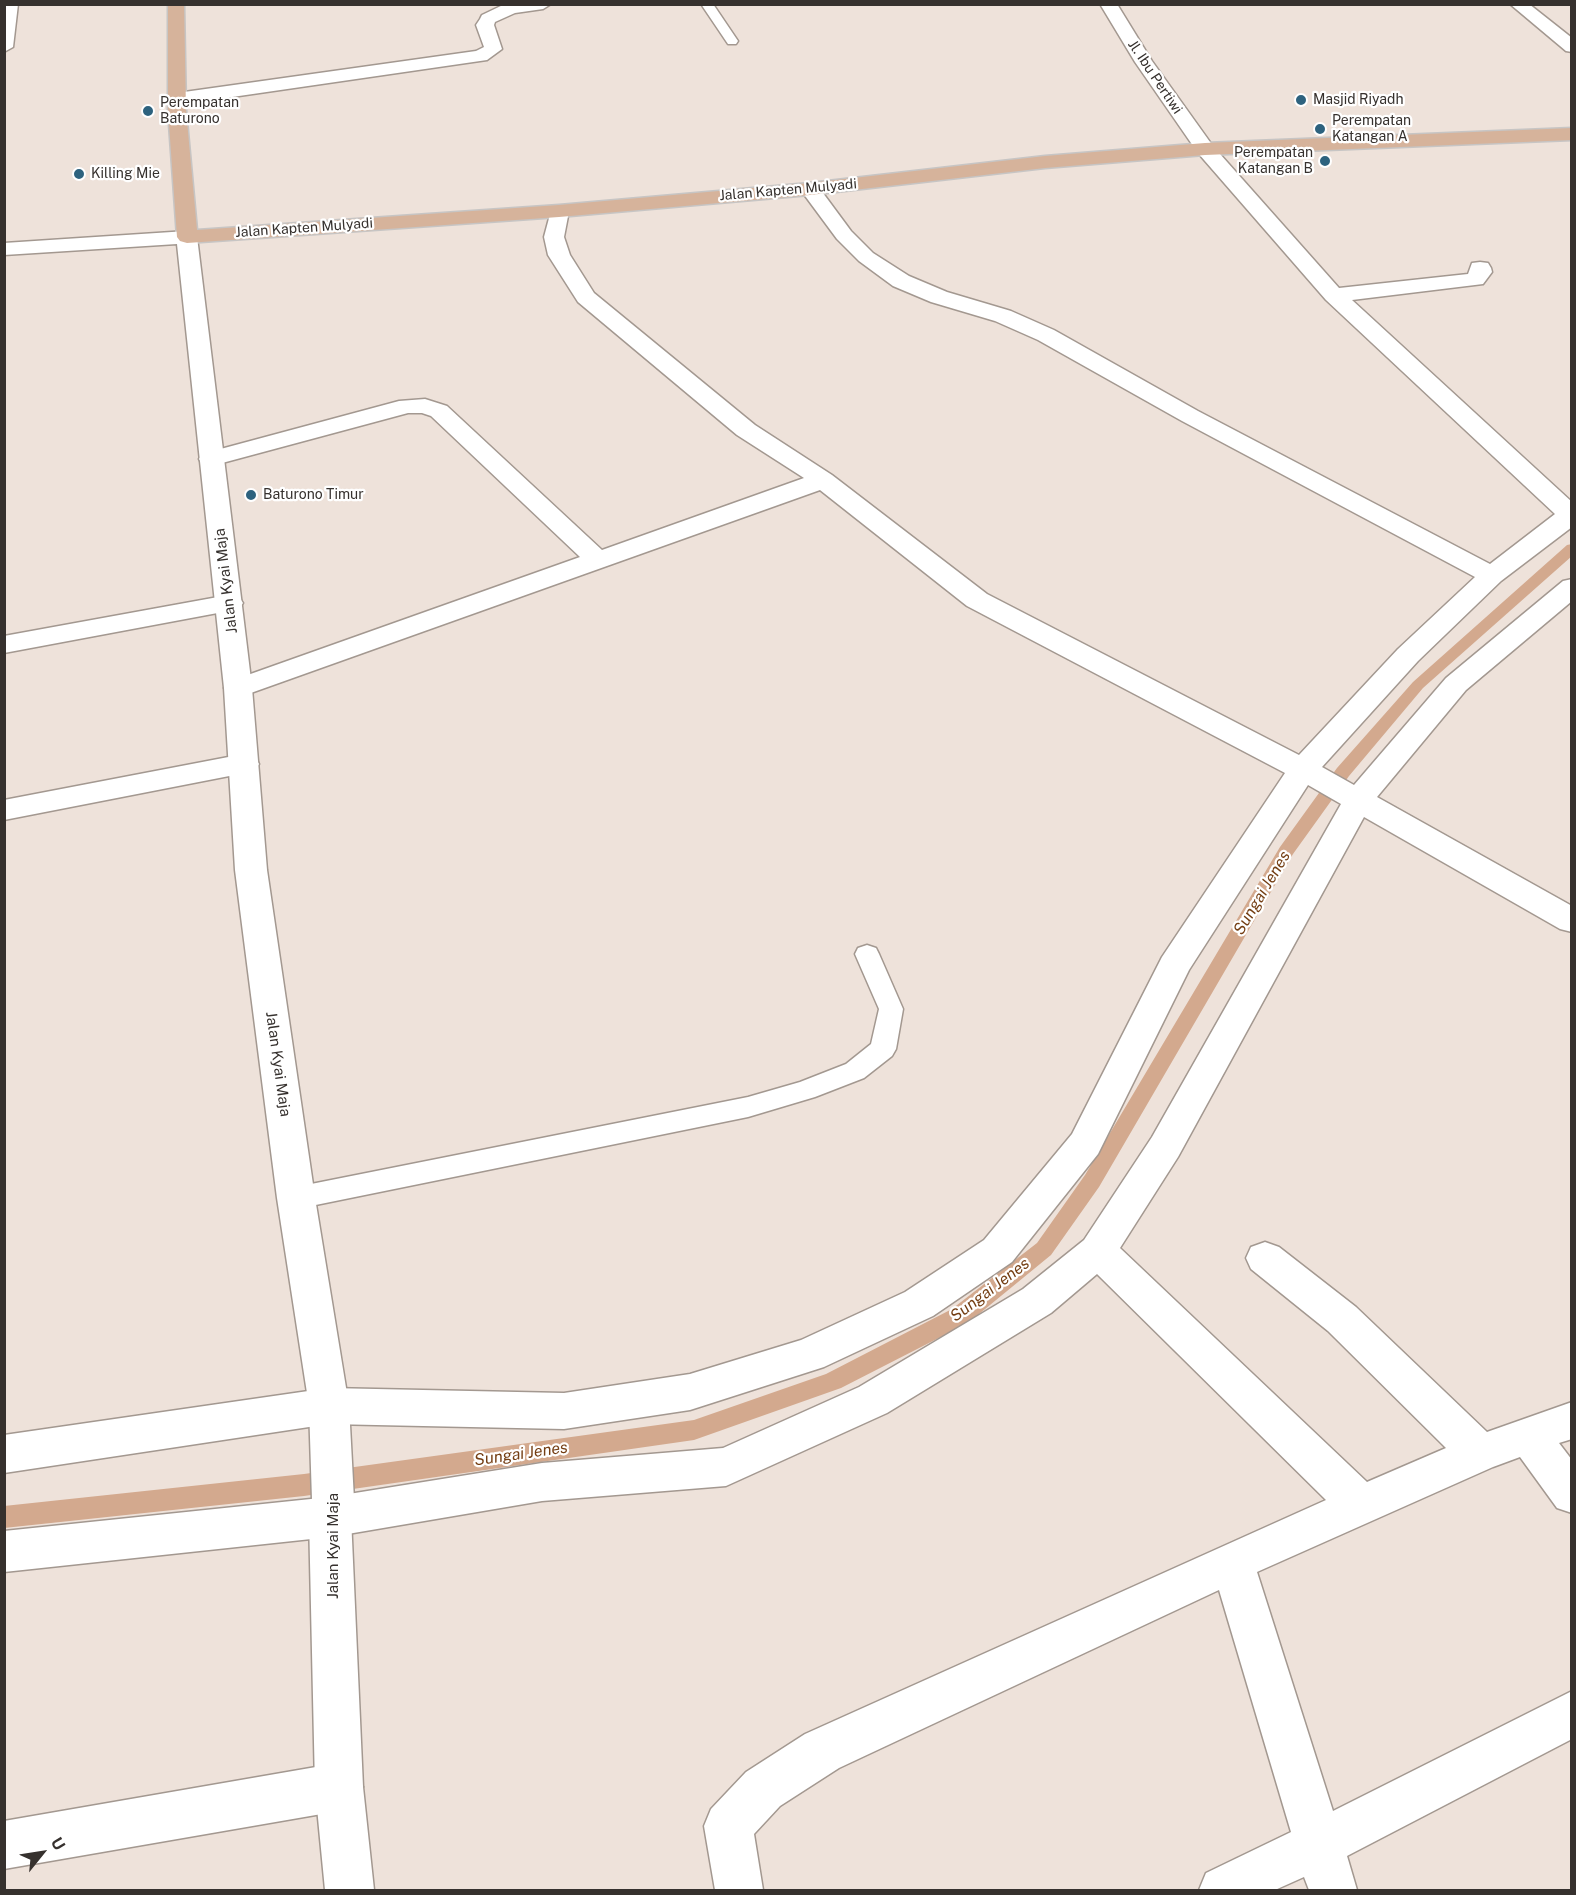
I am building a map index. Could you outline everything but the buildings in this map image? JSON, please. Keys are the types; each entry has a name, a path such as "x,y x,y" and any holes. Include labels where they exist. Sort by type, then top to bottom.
{"main road":[{"path":"176,4 177,99 187,237"},
{"name":"Jalan Kapten Mulyadi","path":"187,237 559,211 810,189 1046,162 1205,149 1572,134"}],"street":[{"path":"5,40 10,4"},
{"path":"177,99 481,56 493,49 485,25 485,12 543,4"},
{"name":"Jl. Ibu Pertiwi","path":"1108,4 1144,62 1205,149 1334,295 1571,515"},
{"path":"1518,4 1572,46"},
{"path":"1540,4 1572,30"},
{"path":"810,189 844,235 866,256 901,281 939,297 1003,316 1046,334 1191,416 1492,575"},
{"path":"559,211 554,237 559,255 586,297 746,430 823,480 977,600 1311,773 1572,921"},
{"name":"Jalan Kapten Mulyadi","path":"4,249 187,237"},
{"name":"Jalan Kyai Maja","path":"187,237 238,688 251,870 296,1198 329,1415 339,1787 350,1890"},
{"path":"1334,295 1475,279 1481,272 1480,268"},
{"path":"211,459 407,406 425,406 439,411 599,561"},
{"path":"238,688 823,480"},
{"path":"4,1454 329,1415 564,1411 690,1392 810,1355 919,1304 998,1251 1085,1144 1174,966 1311,773 1408,655 1492,575 1571,515"},
{"path":"4,1552 542,1482 726,1467 873,1400 1037,1301 1098,1251 1165,1147 1354,797 1456,684 1572,587"},
{"path":"4,645 229,603"},
{"path":"4,810 244,765"},
{"path":"1098,1251 1362,1506"},
{"path":"1265,1258 1342,1319 1480,1453"},
{"path":"739,1890 728,1826 764,1789 822,1751 1232,1562 1480,1453 1572,1420"},
{"path":"1528,1435 1572,1494"},
{"path":"1232,1562 1317,1845 1333,1890"},
{"path":"1223,1890 1317,1845 1572,1714"},
{"path":"4,1845 339,1787"}],"lane":[{"path":"707,4 732,41"},
{"path":"296,1198 748,1107 806,1090 855,1071 883,1049 891,1009 867,954"}],"waterway":[{"name":"Sungai Jenes","path":"4,1517 304,1485 694,1430 833,1381 960,1316 1044,1249 1092,1181 1286,851 1343,772 1418,685 1572,548"}],"place":[{"name":"Masjid Riyadh","path":"1301,100"},
{"name":"Perempatan Baturono","path":"148,111"},
{"name":"Perempatan Katangan A","path":"1320,129"},
{"name":"Perempatan Katangan B","path":"1325,161"},
{"name":"Killing Mie","path":"79,174"},
{"name":"Baturono Timur","path":"251,495"}]}
